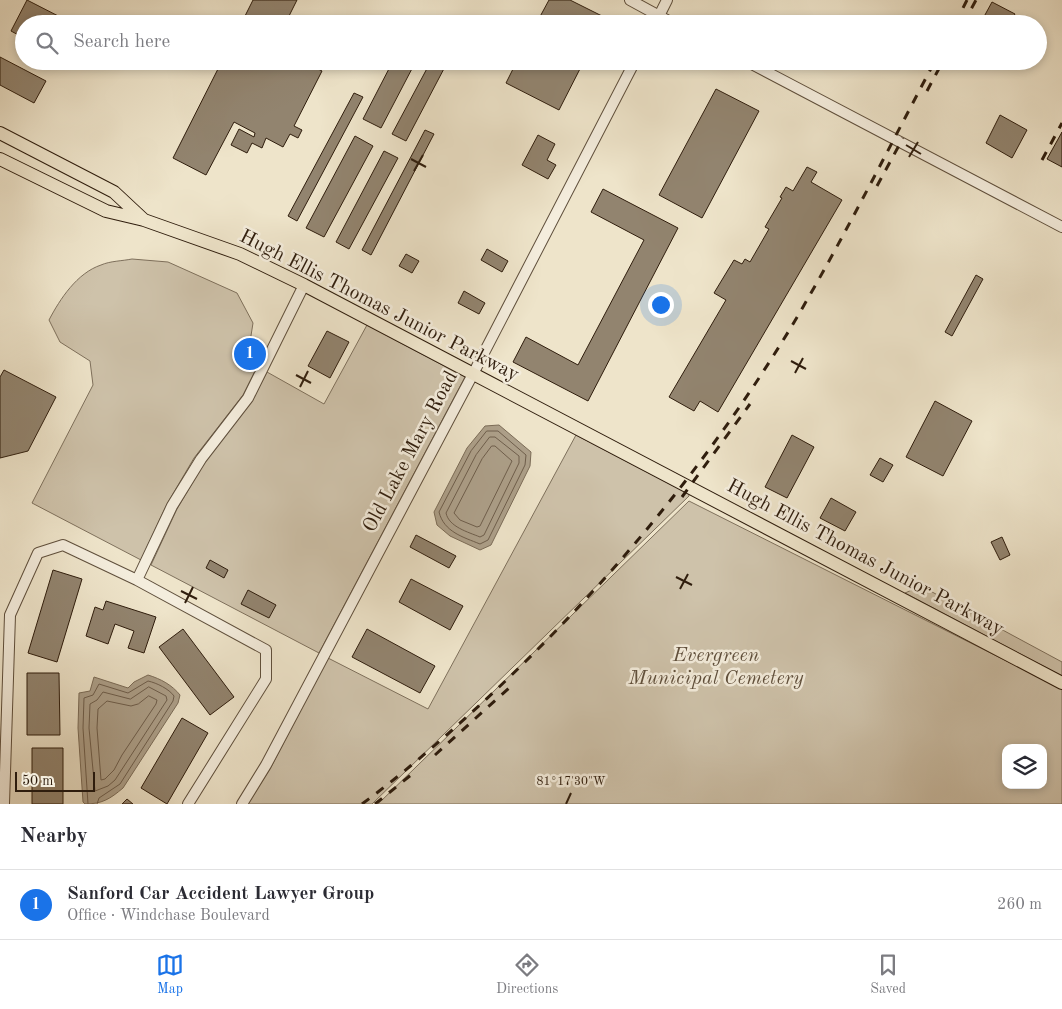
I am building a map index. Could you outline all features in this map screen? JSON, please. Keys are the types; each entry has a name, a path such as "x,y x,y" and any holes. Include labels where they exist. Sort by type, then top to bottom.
{"main road":[{"name":"Hugh Ellis Thomas Junior Parkway","path":"0,133 114,192 144,220 240,254 304,285 1062,683"},
{"path":"0,159 106,212 144,220"}],"street":[{"path":"630,0 650,15"},
{"path":"660,15 667,0"},
{"name":"Old Lake Mary Road","path":"242,804 266,765 473,374 630,70"},
{"path":"763,70 1062,227"},
{"path":"138,580 172,506 200,458 248,398 304,285"},
{"path":"4,804 4,730 10,614 38,553 62,545 138,580 266,650 266,679 188,804"}],"green space":[{"path":"132,259 168,262 237,293 253,323 247,361 257,367 243,395 194,458 167,504 141,560 32,503 93,385 90,361 60,342 49,320 64,295 84,274 105,264"},
{"path":"367,325 465,377 319,653 151,565 177,509 206,460 252,401 267,372 324,404"},
{"path":"576,435 689,494 689,496 372,804 248,804 271,767 328,658 428,709"},
{"name":"Evergreen Municipal Cemetery","path":"689,501 1062,689 1062,804 378,804"},
{"path":"921,586 1062,662 1062,676 905,593"}],"water":[{"path":"499,425 531,452 530,466 491,545 480,550 450,536 437,525 434,512 467,448 485,426"},
{"path":"148,675 170,685 180,695 178,703 123,788 105,800 85,804 83,802 78,728 79,693 90,691 94,677 128,688 134,682"}],"building":[{"path":"27,0 56,15 19,15"},
{"path":"253,0 297,0 290,15 246,15"},
{"path":"549,0 570,0 600,15 541,15"},
{"path":"992,2 1015,14 1014,15 985,15"},
{"path":"15,23 15,33 11,31"},
{"path":"0,57 15,65 15,70 25,70 46,81 34,103 0,85"},
{"path":"217,70 322,71 294,126 302,130 298,138 290,134 283,147 266,138 262,148 252,143 247,153 231,145 239,129 254,137 255,133 234,122 206,175 173,158"},
{"path":"388,70 411,70 381,128 363,119"},
{"path":"426,70 443,70 406,141 392,134"},
{"path":"512,70 579,70 559,110 506,83"},
{"path":"716,89 759,111 702,218 659,195"},
{"path":"354,93 363,97 297,221 288,216"},
{"path":"1000,115 1027,130 1012,158 986,143"},
{"path":"425,130 434,134 371,255 362,250"},
{"path":"1062,132 1062,167 1047,159"},
{"path":"538,135 555,144 547,160 556,165 548,179 522,165"},
{"path":"355,136 373,146 324,237 306,228"},
{"path":"384,151 398,158 349,249 336,242"},
{"path":"807,167 817,172 811,182 842,200 718,412 700,401 694,411 669,397 726,300 714,293 734,260 742,264 745,259 750,262 769,229 765,227 782,198 780,197 786,187 793,191"},
{"path":"603,189 678,228 588,401 513,362 526,337 578,365 644,240 591,212"},
{"path":"487,249 508,261 502,272 481,260"},
{"path":"406,254 419,261 412,273 399,266"},
{"path":"976,275 983,279 952,336 945,332"},
{"path":"464,291 485,303 479,314 458,303"},
{"path":"327,331 349,342 330,378 308,366"},
{"path":"4,370 56,397 28,451 0,458 0,377"},
{"path":"935,401 972,421 943,476 906,457"},
{"path":"792,435 814,447 787,498 765,487"},
{"path":"880,458 893,465 883,482 870,475"},
{"path":"831,498 856,512 845,531 820,518"},
{"path":"416,535 456,556 449,568 410,547"},
{"path":"1002,537 1010,555 1000,560 991,542"},
{"path":"210,560 228,570 224,578 206,568"},
{"path":"53,570 82,579 57,662 28,653"},
{"path":"411,579 463,606 450,630 399,602"},
{"path":"248,590 276,605 269,618 241,604"},
{"path":"106,601 156,617 144,653 128,648 134,631 115,624 108,644 86,636 95,607 103,610"},
{"path":"183,629 234,697 210,715 159,647"},
{"path":"367,629 435,666 420,693 352,657"},
{"path":"27,673 59,673 60,735 27,735"},
{"path":"182,718 208,733 167,804 141,788"},
{"path":"32,748 63,748 63,804 32,804"},
{"path":"127,799 133,804 122,804"}],"railway":[{"path":"960,15 967,0"},
{"path":"968,15 976,0"},
{"path":"362,804 438,742 526,661 610,573 687,479 758,380 790,329 846,230 930,70"},
{"path":"927,91 938,70"},
{"path":"1042,160 1062,123"},
{"path":"877,186 903,138"},
{"path":"682,497 750,404"},
{"path":"435,755 509,688"},
{"path":"375,804 416,771"}],"place":[{"name":"Sanford Car Accident Lawyer Group","path":"250,354"}]}
